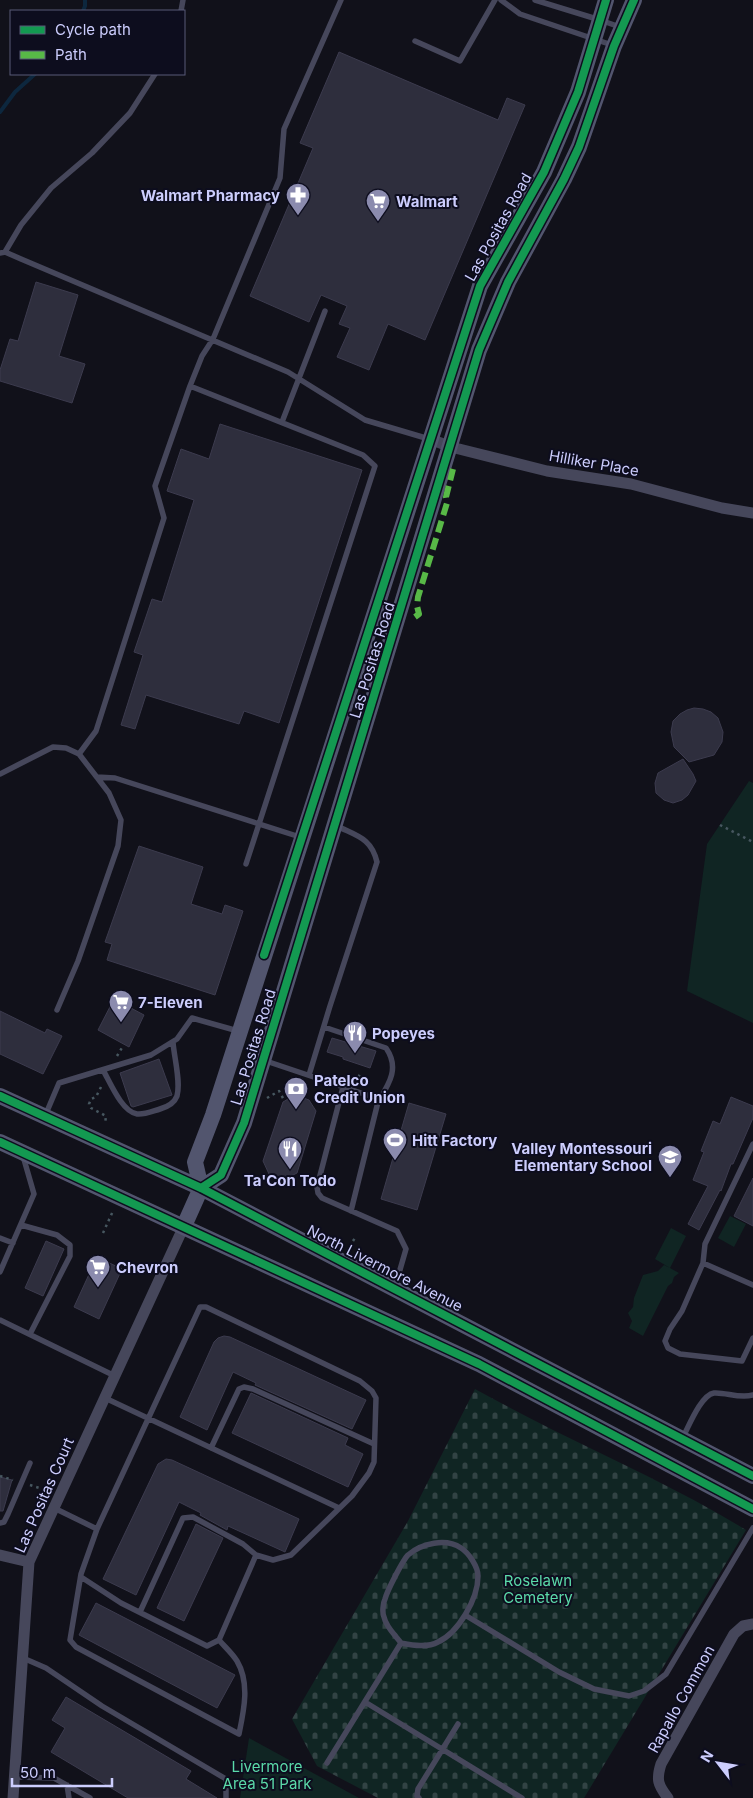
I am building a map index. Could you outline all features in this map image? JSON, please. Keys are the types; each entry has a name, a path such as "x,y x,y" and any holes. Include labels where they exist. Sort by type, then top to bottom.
{"main road":[{"name":"Las Positas Road","path":"606,0 578,92 544,172 480,286 213,1115 195,1162 201,1188 222,1175 244,1124 479,350 508,282 564,179 579,147 614,46 634,0"},
{"name":"North Livermore Avenue","path":"0,1096 201,1188 753,1476"},
{"path":"0,1142 479,1364 753,1509"},
{"path":"184,1226 201,1188"}],"street":[{"name":"Hilliker Place","path":"430,440 547,471 631,484 722,508 753,513"},
{"name":"Las Positas Court","path":"13,1798 29,1562 184,1226"},
{"path":"0,1555 29,1562"},
{"name":"Rapallo Common","path":"668,1798 659,1787 657,1775 661,1764 734,1634 743,1626 753,1624"}],"lane":[{"path":"79,754 96,731 164,518 156,486 190,386 202,356 212,339 280,178 284,129 342,0"},
{"path":"415,41 460,61 495,0"},
{"path":"501,0 520,14 614,46"},
{"path":"535,0 622,28"},
{"path":"154,75 130,113 92,153 51,188 21,225 3,252 288,372 365,420 430,440"},
{"path":"282,422 324,310"},
{"path":"190,386 363,455 375,466 246,864"},
{"path":"0,774 52,747 66,748 79,754 110,793 121,820 118,846 78,960 57,1010"},
{"path":"97,777 115,778 302,838"},
{"path":"309,1075 377,862 374,851 369,843 336,825"},
{"path":"44,1116 59,1083 151,1055 177,1039 192,1018 240,1032"},
{"path":"324,1027 386,1048 392,1056 392,1079 378,1102 351,1211"},
{"path":"103,1070 122,1104 131,1112 142,1114 170,1106 177,1094 178,1085 173,1042"},
{"path":"264,1060 376,1098 378,1102"},
{"path":"343,1087 317,1187 318,1192 322,1198 397,1232 406,1249 395,1289"},
{"path":"753,1144 705,1244 704,1263 682,1311 670,1329 665,1341 668,1348 680,1354 742,1361 753,1338"},
{"path":"0,1272 34,1194 22,1152"},
{"path":"21,1225 57,1235 70,1245 70,1256 30,1334"},
{"path":"0,1238 13,1243"},
{"path":"704,1263 753,1285"},
{"path":"140,1612 183,1518 193,1517 243,1544 256,1555 273,1560 291,1555 352,1496 369,1473 374,1462 376,1398 372,1391 360,1381 206,1307 200,1307 97,1529 81,1577 70,1640 76,1647 239,1734 246,1700 244,1680 237,1661 219,1640"},
{"path":"0,1320 115,1376"},
{"path":"211,1448 239,1389 244,1388 253,1389 374,1444"},
{"path":"682,1439 704,1399 713,1393 746,1397 753,1395"},
{"path":"105,1398 339,1508"},
{"path":"0,1522 4,1522 30,1463"},
{"path":"54,1508 97,1529"},
{"path":"465,1615 559,1672 594,1689 629,1696 644,1691 666,1674 753,1528"},
{"path":"444,1541 461,1548 473,1560 478,1575 475,1595 465,1615 451,1633 437,1643 418,1646 401,1642 390,1630 383,1617 385,1599 408,1556 425,1546 444,1541"},
{"path":"81,1577 121,1603 207,1646 219,1640 256,1555"},
{"path":"327,1763 401,1642"},
{"path":"23,1658 46,1668 102,1706 226,1779 226,1798"},
{"path":"364,1702 522,1798"},
{"path":"419,1798 417,1796 418,1789 458,1724"},
{"path":"15,1777 54,1778 90,1798"},
{"path":"67,1785 69,1798"}],"path":[{"path":"720,825 753,842"},
{"path":"266,1099 279,1091 284,1100"},
{"path":"103,1233 113,1211"},
{"path":"0,1476 18,1481"},
{"path":"24,1484 46,1490"}],"green space":[{"path":"749,781 753,783 753,1023 687,991 707,844"},
{"path":"730,1216 746,1224 734,1247 718,1238"},
{"path":"671,1228 686,1236 670,1268 655,1259"},
{"path":"664,1265 679,1273 668,1286 643,1336 629,1328 632,1321 628,1313 633,1307 634,1298 643,1275 658,1271"},
{"name":"Roselawn Cemetery","path":"475,1389 675,1490 746,1530 584,1798 378,1798 317,1766 292,1719 408,1521"},
{"name":"Livermore Area 51 Park","path":"249,1738 359,1798 240,1798"}],"building":[{"name":"Walmart","path":"339,52 498,120 507,98 525,105 425,340 388,324 369,370 337,357 350,328 339,324 347,306 321,295 309,322 250,296 313,148 300,143"},
{"path":"36,282 78,295 59,356 85,364 72,403 0,381 0,370 10,339 18,341"},
{"path":"220,424 362,470 279,723 244,711 239,724 146,695 135,729 121,725 143,655 134,652 152,599 162,602 194,500 167,491 181,449 209,459"},
{"path":"694,708 711,712 718,718 723,732 722,742 714,755 689,762 674,747 671,732 673,721 680,714"},
{"path":"683,759 696,781 688,795 682,800 673,803 664,800 656,793 655,783 658,773"},
{"path":"139,846 203,867 191,904 222,914 225,905 243,911 215,995 107,960 112,944 105,942"},
{"name":"7-Eleven","path":"114,999 144,1015 129,1047 98,1030"},
{"path":"0,1011 45,1033 47,1029 62,1036 43,1074 0,1054"},
{"name":"Popeyes","path":"332,1038 376,1051 370,1068 327,1052"},
{"path":"159,1059 172,1095 131,1106 120,1073"},
{"path":"295,1095 309,1100 316,1111 297,1173 283,1180 269,1174 263,1161 283,1102"},
{"path":"731,1097 753,1106 753,1118 733,1164 731,1164 721,1191 699,1230 688,1224 708,1186 693,1180 704,1152 701,1151 713,1121 720,1124"},
{"path":"409,1103 446,1114 417,1210 381,1199"},
{"path":"753,1178 753,1226 734,1216"},
{"path":"46,1241 64,1249 43,1296 25,1288"},
{"name":"Chevron","path":"97,1257 122,1269 99,1319 74,1307"},
{"path":"224,1336 230,1337 366,1400 352,1429 255,1385 256,1383 233,1372 207,1430 180,1417 214,1342"},
{"path":"251,1393 348,1438 345,1445 363,1454 348,1487 232,1433"},
{"path":"166,1459 172,1460 299,1519 285,1552 228,1526 227,1530 200,1515 201,1513 179,1502 136,1595 103,1579 158,1464"},
{"path":"0,1477 12,1480 3,1511 0,1511"},
{"path":"196,1524 223,1538 184,1621 157,1608"},
{"path":"96,1603 235,1675 217,1708 79,1635"},
{"path":"66,1697 191,1771 186,1779 217,1798 128,1798 51,1752 65,1728 52,1720"}],"waterway":[{"path":"83,10 85,0"},
{"path":"0,112 15,92 34,75"}],"marked path":[{"path":"415,617 419,614 417,606 418,597 447,503 446,497 453,469"}],"cycle path":[{"path":"264,955 480,286 544,172 578,92 606,0"},
{"path":"201,1188 221,1175 244,1123 479,350 508,282 564,179 579,147 614,46 634,0"},
{"path":"0,1096 201,1188 753,1476"},
{"path":"0,1142 479,1364 753,1509"}],"place":[{"name":"Walmart Pharmacy","path":"298,216"},
{"name":"Walmart","path":"378,222"},
{"name":"7-Eleven","path":"121,1023"},
{"name":"Popeyes","path":"355,1054"},
{"name":"Patelco Credit Union","path":"296,1110"},
{"name":"Hitt Factory","path":"395,1161"},
{"name":"Ta'Con Todo","path":"290,1170"},
{"name":"Valley Montessouri Elementary School","path":"670,1178"},
{"name":"Chevron","path":"98,1288"}]}
